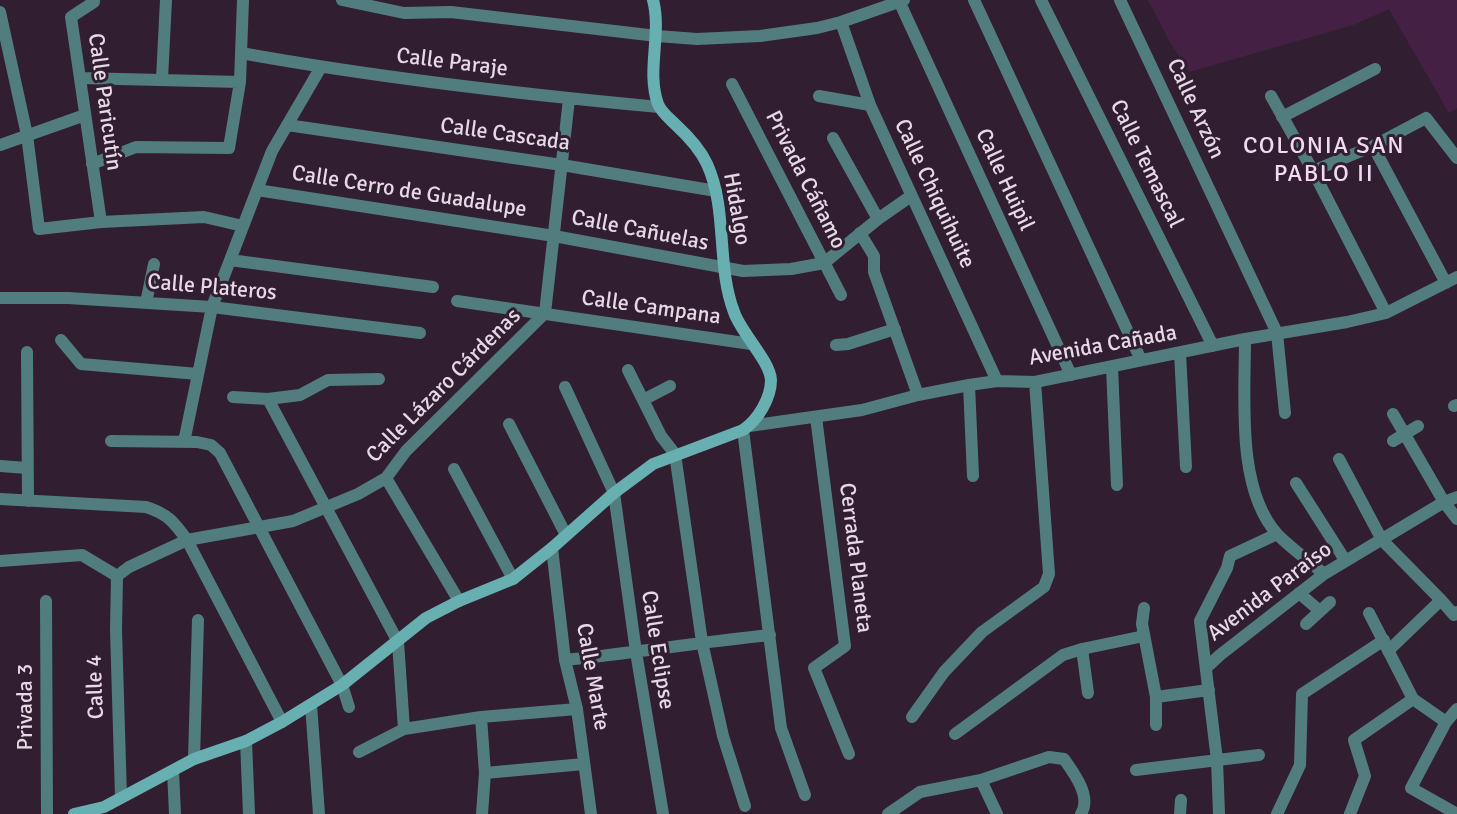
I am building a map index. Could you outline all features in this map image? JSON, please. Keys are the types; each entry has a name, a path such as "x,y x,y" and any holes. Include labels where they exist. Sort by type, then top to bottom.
{"street":[{"name":"Calle Paricutín","path":"94,0 71,17 101,222"},
{"path":"162,79 166,0"},
{"path":"92,164 136,147 229,148 240,82 243,0"},
{"path":"342,0 404,12 451,12 697,39 760,36 817,28 902,1"},
{"path":"653,0 657,36 655,92 659,107"},
{"path":"974,0 1141,360"},
{"name":"Calle Temascal","path":"1041,0 1213,346"},
{"name":"Calle Arzón","path":"1120,0 1276,333 1285,413"},
{"name":"Calle Huipil","path":"902,1 1071,375"},
{"path":"0,12 27,135 39,229 101,222 204,217 243,226"},
{"name":"Calle Chiquihuite","path":"841,22 870,105 997,381"},
{"name":"Calle Paraje","path":"241,53 321,67 569,99 659,107"},
{"path":"184,442 212,307 273,151 321,67"},
{"path":"1282,117 1375,69"},
{"path":"80,78 240,82"},
{"name":"Privada Cáñamo","path":"732,84 841,295"},
{"path":"819,96 870,105"},
{"path":"1271,96 1313,171 1386,313"},
{"path":"545,313 569,99"},
{"name":"Hidalgo","path":"659,107 692,140 706,163 716,191 724,268 734,314 751,344 767,364 771,378 769,393 763,408 746,428"},
{"path":"0,145 85,115"},
{"path":"1313,171 1373,146 1426,118 1457,157"},
{"name":"Calle Cascada","path":"287,126 562,165 716,191"},
{"path":"833,138 878,219"},
{"path":"1373,146 1452,280"},
{"name":"Calle Cerro de Guadalupe","path":"257,190 554,236"},
{"name":"Calle Cañuelas","path":"554,236 743,271 790,269 824,263 910,196"},
{"path":"860,233 874,256 874,272 918,395"},
{"path":"230,260 433,287"},
{"path":"146,303 154,264"},
{"name":"Avenida Cañada","path":"746,428 862,410 918,395 969,385 997,381 1035,382 1276,333 1347,322 1386,313 1452,280"},
{"name":"Calle Plateros","path":"0,298 68,298 212,307 420,333"},
{"name":"Calle Campana","path":"457,301 751,344"},
{"name":"Calle Lázaro Cárdenas","path":"117,576 129,567 187,540 293,521 358,494 386,478 406,451 545,313"},
{"path":"836,345 848,345 895,329"},
{"path":"1245,339 1245,426 1250,477 1257,503 1277,534 1324,574"},
{"path":"61,340 81,364 198,374"},
{"path":"27,352 28,501"},
{"path":"1180,353 1186,467"},
{"path":"1112,367 1117,485"},
{"path":"628,370 661,436 675,454 702,642 723,736 745,806"},
{"path":"233,397 268,399 300,395 328,380 379,379"},
{"path":"912,717 944,672 982,632 1044,588 1049,574 1035,382"},
{"path":"969,385 973,476"},
{"path":"643,400 670,386"},
{"name":"Calle Eclipse","path":"565,387 614,493 636,652 663,814"},
{"path":"268,399 398,642 404,729"},
{"path":"1393,414 1444,502 1457,519"},
{"name":"Cerrada Planeta","path":"816,417 845,646 814,668 849,754"},
{"path":"509,424 566,535"},
{"path":"1393,441 1418,426"},
{"path":"74,814 104,810 121,797 194,759 246,741 282,722 342,685 426,618 459,601 513,579 614,493 654,464 746,428 781,728 805,795"},
{"path":"111,441 197,442 211,445 220,453 342,685 349,707"},
{"path":"1339,459 1382,540 1454,615 1457,612"},
{"path":"0,466 27,468"},
{"path":"454,469 513,579"},
{"path":"386,478 459,601"},
{"path":"1296,483 1345,560"},
{"name":"Avenida Paraíso","path":"1219,814 1217,760 1206,668 1324,574 1444,502 1457,497"},
{"path":"0,499 146,507 162,512 175,523 187,540 282,722"},
{"path":"1206,668 1200,621 1227,568 1230,556 1277,534"},
{"name":"Calle Marte","path":"552,548 565,660 577,710 591,814"},
{"path":"0,561 82,555 117,576"},
{"name":"Calle 4","path":"117,576 116,630 121,797"},
{"path":"1299,593 1320,611"},
{"path":"1277,814 1300,765 1302,694 1386,645 1441,600"},
{"name":"Privada 3","path":"46,601 47,814"},
{"path":"1306,624 1330,602"},
{"path":"1144,608 1142,624 1156,697 1156,724"},
{"path":"1369,613 1413,699 1446,722"},
{"path":"194,759 198,620"},
{"path":"565,660 770,635"},
{"path":"955,734 1063,655 1144,636"},
{"path":"1082,649 1088,693"},
{"path":"1156,697 1209,690"},
{"path":"1350,814 1365,776 1354,740 1413,699"},
{"path":"311,705 319,814"},
{"path":"1457,709 1446,722 1411,788 1457,814"},
{"path":"359,752 404,729 481,717 577,710"},
{"path":"481,717 485,773 482,814"},
{"path":"246,741 249,814"},
{"path":"1136,770 1259,755"},
{"path":"888,814 920,792 981,780 1049,758 1064,759 1080,782 1084,809 1081,814"},
{"path":"485,773 584,764"},
{"path":"173,771 175,814"},
{"path":"981,780 997,814"},
{"path":"1180,814 1181,800"}],"shaded area":[{"path":"1148,0 1457,0 1457,108 1449,113 1389,9 1353,25 1189,72"}],"district":[{"name":"COLONIA SAN PABLO II","path":"1324,161"}]}
